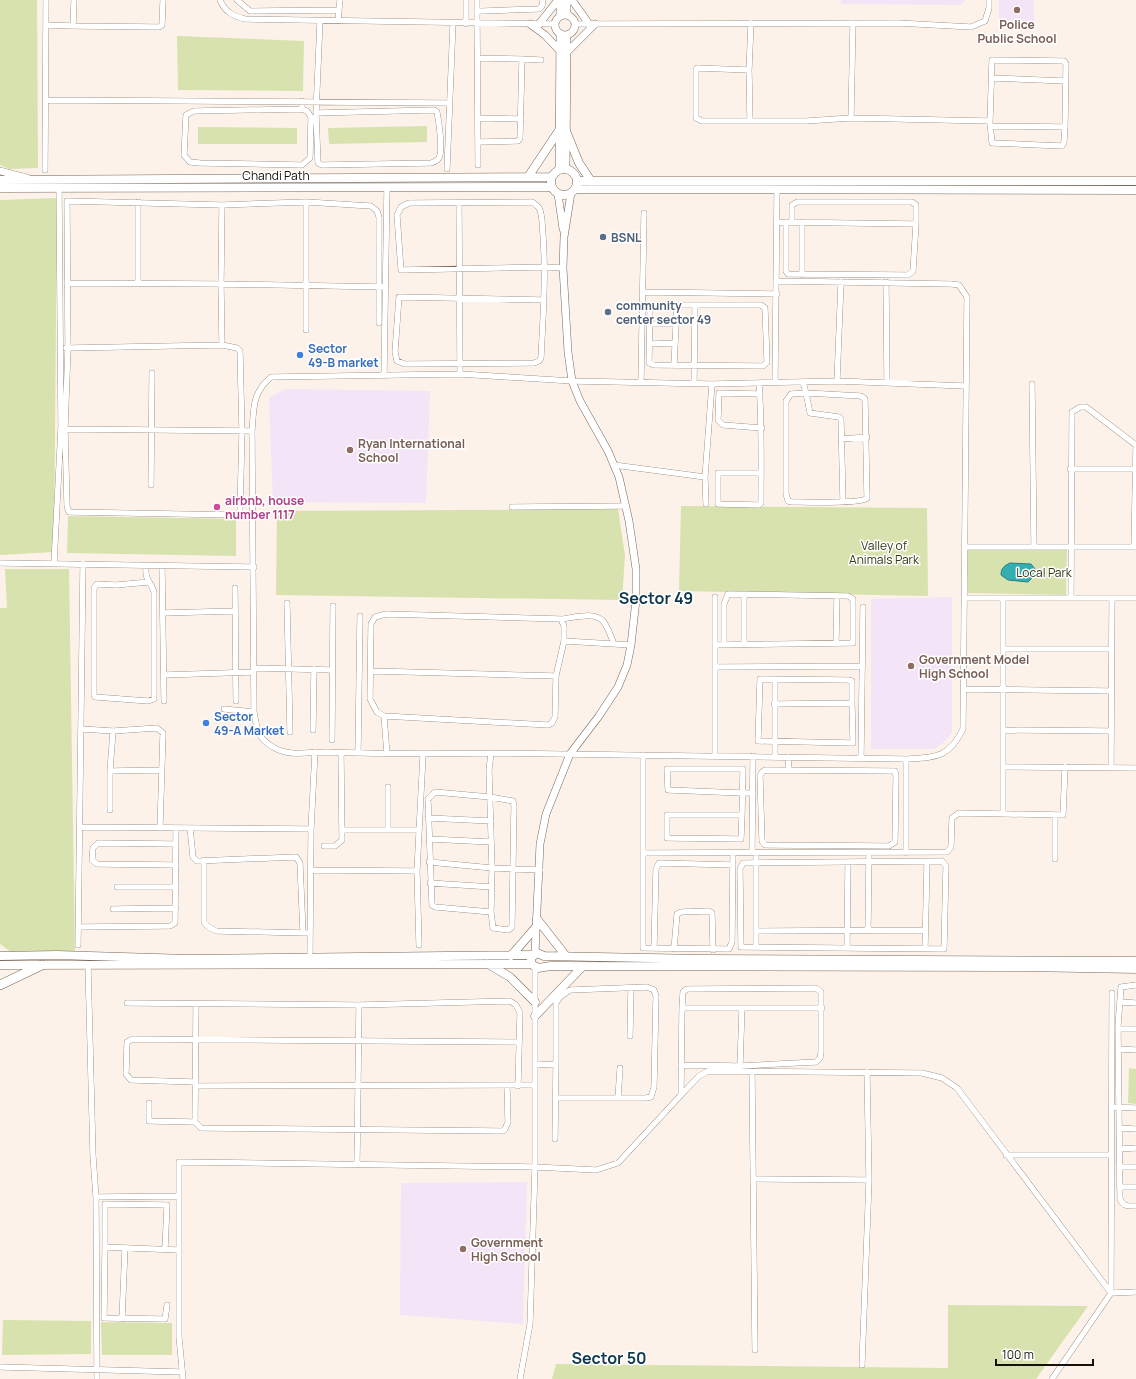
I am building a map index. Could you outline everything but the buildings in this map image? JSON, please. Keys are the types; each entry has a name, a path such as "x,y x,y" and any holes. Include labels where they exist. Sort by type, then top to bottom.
{"highway":[{"path":"0,985 42,965"}],"main road":[{"path":"528,177 563,126"},
{"path":"563,126 578,163 591,181"},
{"path":"575,188 574,172 562,169 551,178 552,187 558,194 564,195 591,181 1136,182"},
{"name":"Chandi Path","path":"0,180 551,178"},
{"name":"Chandi Path","path":"0,188 552,187"},
{"path":"575,188 777,190 1136,190"},
{"path":"511,956 536,923 566,956"},
{"path":"1,955 58,955 188,959 511,956 541,953 544,956 1136,961"},
{"path":"533,954 530,960 536,966"},
{"path":"536,966 545,962 544,956"},
{"path":"488,964 510,977 535,1002"},
{"path":"0,965 488,964 536,966 1024,967 1136,969"},
{"path":"535,1016 582,966"}],"street":[{"path":"45,170 46,0"},
{"path":"73,26 74,0"},
{"path":"46,26 159,27 162,24 163,19 163,0"},
{"path":"220,0 224,8 233,16 245,20 554,24"},
{"path":"237,0 250,11 339,10"},
{"path":"338,21 340,0"},
{"path":"466,0 466,24"},
{"path":"477,0 479,118 478,165"},
{"path":"477,11 535,10 542,6 543,0"},
{"path":"559,0 564,15"},
{"path":"539,24 559,0"},
{"path":"564,15 567,0"},
{"path":"572,0 592,24"},
{"path":"575,24 853,23 971,27 985,21 989,8 989,0"},
{"path":"564,15 573,18 575,24 573,31 564,34 556,30 554,24 555,20 564,15"},
{"path":"316,113 434,110 438,112 439,158 431,163 322,165 318,163 317,158 316,113 316,102 320,21"},
{"path":"447,169 448,103 453,23"},
{"path":"750,121 749,70 751,23"},
{"path":"851,118 853,23"},
{"path":"530,24 564,51"},
{"path":"564,51 592,24"},
{"path":"562,169 564,34"},
{"path":"478,58 541,60"},
{"path":"479,142 518,142 521,119 522,59"},
{"path":"994,59 1061,60 1066,64 1065,127 1064,142 1062,146 992,143 990,123 991,78 991,61 994,59"},
{"path":"749,70 697,68 696,118 699,120 750,121 851,118 1065,127"},
{"path":"991,78 1065,81"},
{"path":"46,100 448,103"},
{"path":"189,112 201,110 302,109 307,111 310,117 310,158 302,166 190,162 184,155 186,115 189,112 190,101"},
{"path":"302,102 302,109"},
{"path":"479,118 521,119"},
{"path":"0,171 42,180"},
{"path":"54,564 61,427 59,187"},
{"path":"379,323 387,188"},
{"path":"564,237 575,188"},
{"path":"775,381 777,190"},
{"path":"533,954 540,870 540,844 546,814 570,754 599,716 618,687 627,664 636,605 636,569 626,506 614,465 580,401 572,381 568,352 563,268 564,237 558,194"},
{"path":"61,348 68,348 222,345 237,348 242,354 242,431 240,509 238,514 72,513 68,510 65,429 68,348 67,201 222,205 306,202 371,206 377,211 382,287 384,376"},
{"path":"138,202 138,283"},
{"path":"306,202 306,330"},
{"path":"544,300 399,296 395,352 397,361 404,364 460,364 534,363 539,361 541,358 544,300 545,267 539,208 532,202 459,204 409,203 401,207 397,215 401,270 545,267 563,268"},
{"path":"797,202 912,202 916,206 914,267 910,274 788,274 786,271 789,222 792,205 797,202"},
{"path":"459,204 460,374"},
{"path":"222,205 222,345"},
{"path":"641,382 644,213"},
{"path":"777,222 916,224"},
{"path":"802,222 802,275"},
{"path":"777,281 951,284 959,285 967,297 968,345 965,386 966,598 964,689 963,729 956,744 947,752 906,759 490,753 423,755 315,752 295,753 283,752 264,741 258,733 254,712 252,431 255,397 263,384 271,377 460,374 572,381 694,384 760,383 775,381 837,381 965,386"},
{"path":"837,381 841,282"},
{"path":"886,282 887,382"},
{"path":"67,283 382,287"},
{"path":"642,292 777,294"},
{"path":"653,305 677,305 761,305 765,308 767,362 763,366 654,365 649,363 650,309 653,305"},
{"path":"674,365 677,305"},
{"path":"694,384 695,305"},
{"path":"650,324 676,324"},
{"path":"650,344 675,343"},
{"path":"151,485 152,373"},
{"path":"803,382 810,413 836,417 841,420 842,502"},
{"path":"760,383 762,428 761,503 759,505 718,504 718,473 761,473"},
{"path":"706,504 705,477 712,384"},
{"path":"1032,384 1034,546"},
{"path":"760,394 719,393 718,420 723,425 762,428"},
{"path":"806,393 864,397 867,437 867,498 865,501 792,502 786,498 786,401 791,394 806,393"},
{"path":"965,547 1034,546 1070,546 1135,547 1136,445 1086,407 1072,412 1070,469 1070,546 1071,598"},
{"path":"65,429 252,431"},
{"path":"842,439 867,437"},
{"path":"614,465 705,477"},
{"path":"1070,469 1135,469"},
{"path":"512,507 626,506"},
{"path":"0,563 146,566 254,566"},
{"path":"78,945 83,564"},
{"path":"146,566 146,577 149,582 154,592 154,699 98,698 94,695 94,588 97,584 116,585 149,582"},
{"path":"162,566 164,701"},
{"path":"235,588 236,701"},
{"path":"715,644 724,644 744,644 836,644 853,643 853,599 848,596 728,594 724,599 724,644"},
{"path":"744,594 744,644"},
{"path":"836,644 838,596"},
{"path":"715,597 715,756"},
{"path":"966,598 1136,598"},
{"path":"1002,814 1003,598"},
{"path":"1111,768 1112,598"},
{"path":"287,603 290,732"},
{"path":"332,740 333,606"},
{"path":"861,758 863,607"},
{"path":"163,613 235,611"},
{"path":"561,620 564,626 564,641 556,676 555,717 552,724 384,716 376,712 370,699 372,671 372,624 375,617 381,615 561,620 592,616 603,622 614,644"},
{"path":"358,754 360,616"},
{"path":"564,641 631,645"},
{"path":"1003,649 1111,649"},
{"path":"715,667 862,666"},
{"path":"164,676 236,673 254,670 289,668 332,670"},
{"path":"313,730 314,669"},
{"path":"372,671 556,676"},
{"path":"760,679 852,681 852,703 853,743 758,741 760,679"},
{"path":"775,680 775,757"},
{"path":"964,689 1111,691"},
{"path":"774,704 852,703"},
{"path":"224,709 254,712"},
{"path":"384,716 387,754"},
{"path":"82,730 113,731 157,728 161,730 163,733 160,828"},
{"path":"1003,730 1111,731"},
{"path":"110,810 110,771 113,731"},
{"path":"310,952 311,829 315,752"},
{"path":"324,846 339,844 342,840 341,753"},
{"path":"490,753 490,797 492,868 491,912 493,928 508,930 512,928 513,801 490,797 435,792 428,799 428,818 430,902 432,905 435,907 491,912"},
{"path":"419,946 417,871 423,755"},
{"path":"643,755 643,948 713,950 729,949 731,947 733,853"},
{"path":"753,756 754,853 756,864 756,947"},
{"path":"788,757 789,770"},
{"path":"906,759 906,853"},
{"path":"1003,767 1136,768"},
{"path":"643,853 947,852 951,847 952,818 959,813 1062,816 1064,814 1065,767"},
{"path":"742,815 667,815 667,838 741,839 742,815 742,793 742,769 667,769 668,790 742,793 753,793"},
{"path":"110,771 161,770"},
{"path":"765,770 789,770 895,771 895,827 893,845 765,845 762,841 760,776 765,770"},
{"path":"388,787 388,830"},
{"path":"1055,859 1056,816"},
{"path":"428,818 491,821"},
{"path":"80,827 311,829"},
{"path":"79,927 172,925 175,923 176,828"},
{"path":"190,828 193,857 197,861 296,857 300,863 303,933"},
{"path":"342,830 419,830"},
{"path":"429,839 491,842"},
{"path":"176,844 98,842 93,848 92,860 97,864 176,865"},
{"path":"868,930 869,853"},
{"path":"204,860 204,922 206,926 216,931 310,934"},
{"path":"942,861 946,866 944,949 740,947 740,869 743,863 848,863 942,861"},
{"path":"429,862 492,868 540,870"},
{"path":"926,949 927,862"},
{"path":"847,948 848,863"},
{"path":"654,948 656,869 659,864 733,865"},
{"path":"310,870 417,871"},
{"path":"430,884 492,887"},
{"path":"117,886 176,887"},
{"path":"113,909 176,908"},
{"path":"674,949 677,914 681,912 709,911 712,913 713,950"},
{"path":"756,931 926,930"},
{"path":"88,965 93,1156 96,1197 97,1379"},
{"path":"520,1379 530,1324 535,1167 536,966"},
{"path":"1136,985 1126,985 1121,987 1118,1030 1120,1108 1119,1186 1121,1203 1126,1206 1136,1206"},
{"path":"555,1139 556,1009 560,997 570,990 650,987 654,990 656,996 654,1093 651,1097 556,1098"},
{"path":"630,1036 631,988"},
{"path":"681,1095 682,1008 683,992 687,989 778,988 819,989 821,992 821,1052 820,1058 816,1062 740,1066 682,1065"},
{"path":"1052,1379 1111,1293 1112,993"},
{"path":"127,1003 359,1005 510,1001 516,1005 520,1013 518,1086"},
{"path":"1120,1002 1136,1003"},
{"path":"196,1004 196,1122 201,1128 503,1131 508,1122 507,1086"},
{"path":"357,1164 359,1005"},
{"path":"682,1008 822,1008"},
{"path":"740,1066 742,1008"},
{"path":"1118,1030 1136,1030"},
{"path":"519,1042 358,1042 133,1039 129,1040 126,1044 126,1074 131,1080 195,1084 358,1087 535,1086"},
{"path":"1119,1050 1136,1050"},
{"path":"535,1065 556,1064"},
{"path":"618,1098 620,1068"},
{"path":"183,1379 179,1337 178,1162 535,1167 596,1170 618,1163 699,1076 708,1071 922,1073 942,1078 957,1088 1111,1293"},
{"path":"752,1072 755,1350"},
{"path":"862,1365 869,1180 867,1072"},
{"path":"149,1103 149,1121 196,1122"},
{"path":"1111,1107 1136,1108"},
{"path":"1120,1128 1136,1129"},
{"path":"1120,1149 1136,1148"},
{"path":"1006,1155 1111,1155"},
{"path":"1119,1167 1136,1167"},
{"path":"753,1178 869,1180"},
{"path":"1119,1186 1136,1187"},
{"path":"96,1197 178,1196"},
{"path":"165,1249 167,1205 105,1204 104,1318 165,1319 167,1305"},
{"path":"105,1247 178,1250"},
{"path":"122,1319 125,1248"},
{"path":"1111,1293 1136,1292"},
{"path":"0,1367 182,1372"}],"shaded area":[{"path":"841,0 966,0 960,5 841,4"},
{"name":"Police Public School","path":"999,0 1034,0 1034,22 999,20"},
{"name":"Ryan International School","path":"285,389 430,391 426,503 273,502 269,398"},
{"name":"Government Model High School","path":"952,597 952,733 942,744 933,749 871,749 871,599"},
{"name":"Government High School","path":"527,1182 523,1324 400,1315 401,1183"}],"green space":[{"path":"0,0 37,0 38,168 9,169 0,165"},
{"path":"177,36 304,41 303,91 178,90"},
{"path":"427,126 427,142 329,144 328,128"},
{"path":"198,127 297,128 297,144 198,144"},
{"path":"57,198 54,552 0,555 0,200"},
{"name":"Valley of Animals Park","path":"681,506 927,508 928,596 679,591"},
{"path":"618,509 625,555 622,600 276,595 277,511"},
{"path":"68,516 236,519 236,556 67,553"},
{"name":"Local Park","path":"968,549 1067,549 1066,595 968,593"},
{"path":"5,569 69,569 75,953 11,952 0,944 0,608 7,608"},
{"path":"1129,1068 1136,1069 1136,1104 1128,1103"},
{"path":"948,1305 1088,1306 1036,1379 552,1379 556,1364 948,1368"},
{"path":"3,1320 91,1321 91,1354 2,1355"},
{"path":"101,1322 172,1323 172,1355 102,1355"}],"water":[{"path":"1010,563 1031,564 1035,569 1034,576 1028,582 1008,580 1001,575 1001,573 1003,568"}],"place":[{"name":"Police Public School","path":"1017,10"},
{"name":"BSNL","path":"603,237"},
{"name":"community center sector 49","path":"608,312"},
{"name":"Sector 49-B market","path":"300,355"},
{"name":"Ryan International School","path":"350,450"},
{"name":"airbnb, house number 1117","path":"217,507"},
{"name":"Government Model High School","path":"911,666"},
{"name":"Sector 49-A Market","path":"206,723"},
{"name":"Government High School","path":"463,1249"}],"district":[{"name":"Sector 49","path":"656,598"},
{"name":"Sector 50","path":"609,1358"}]}
